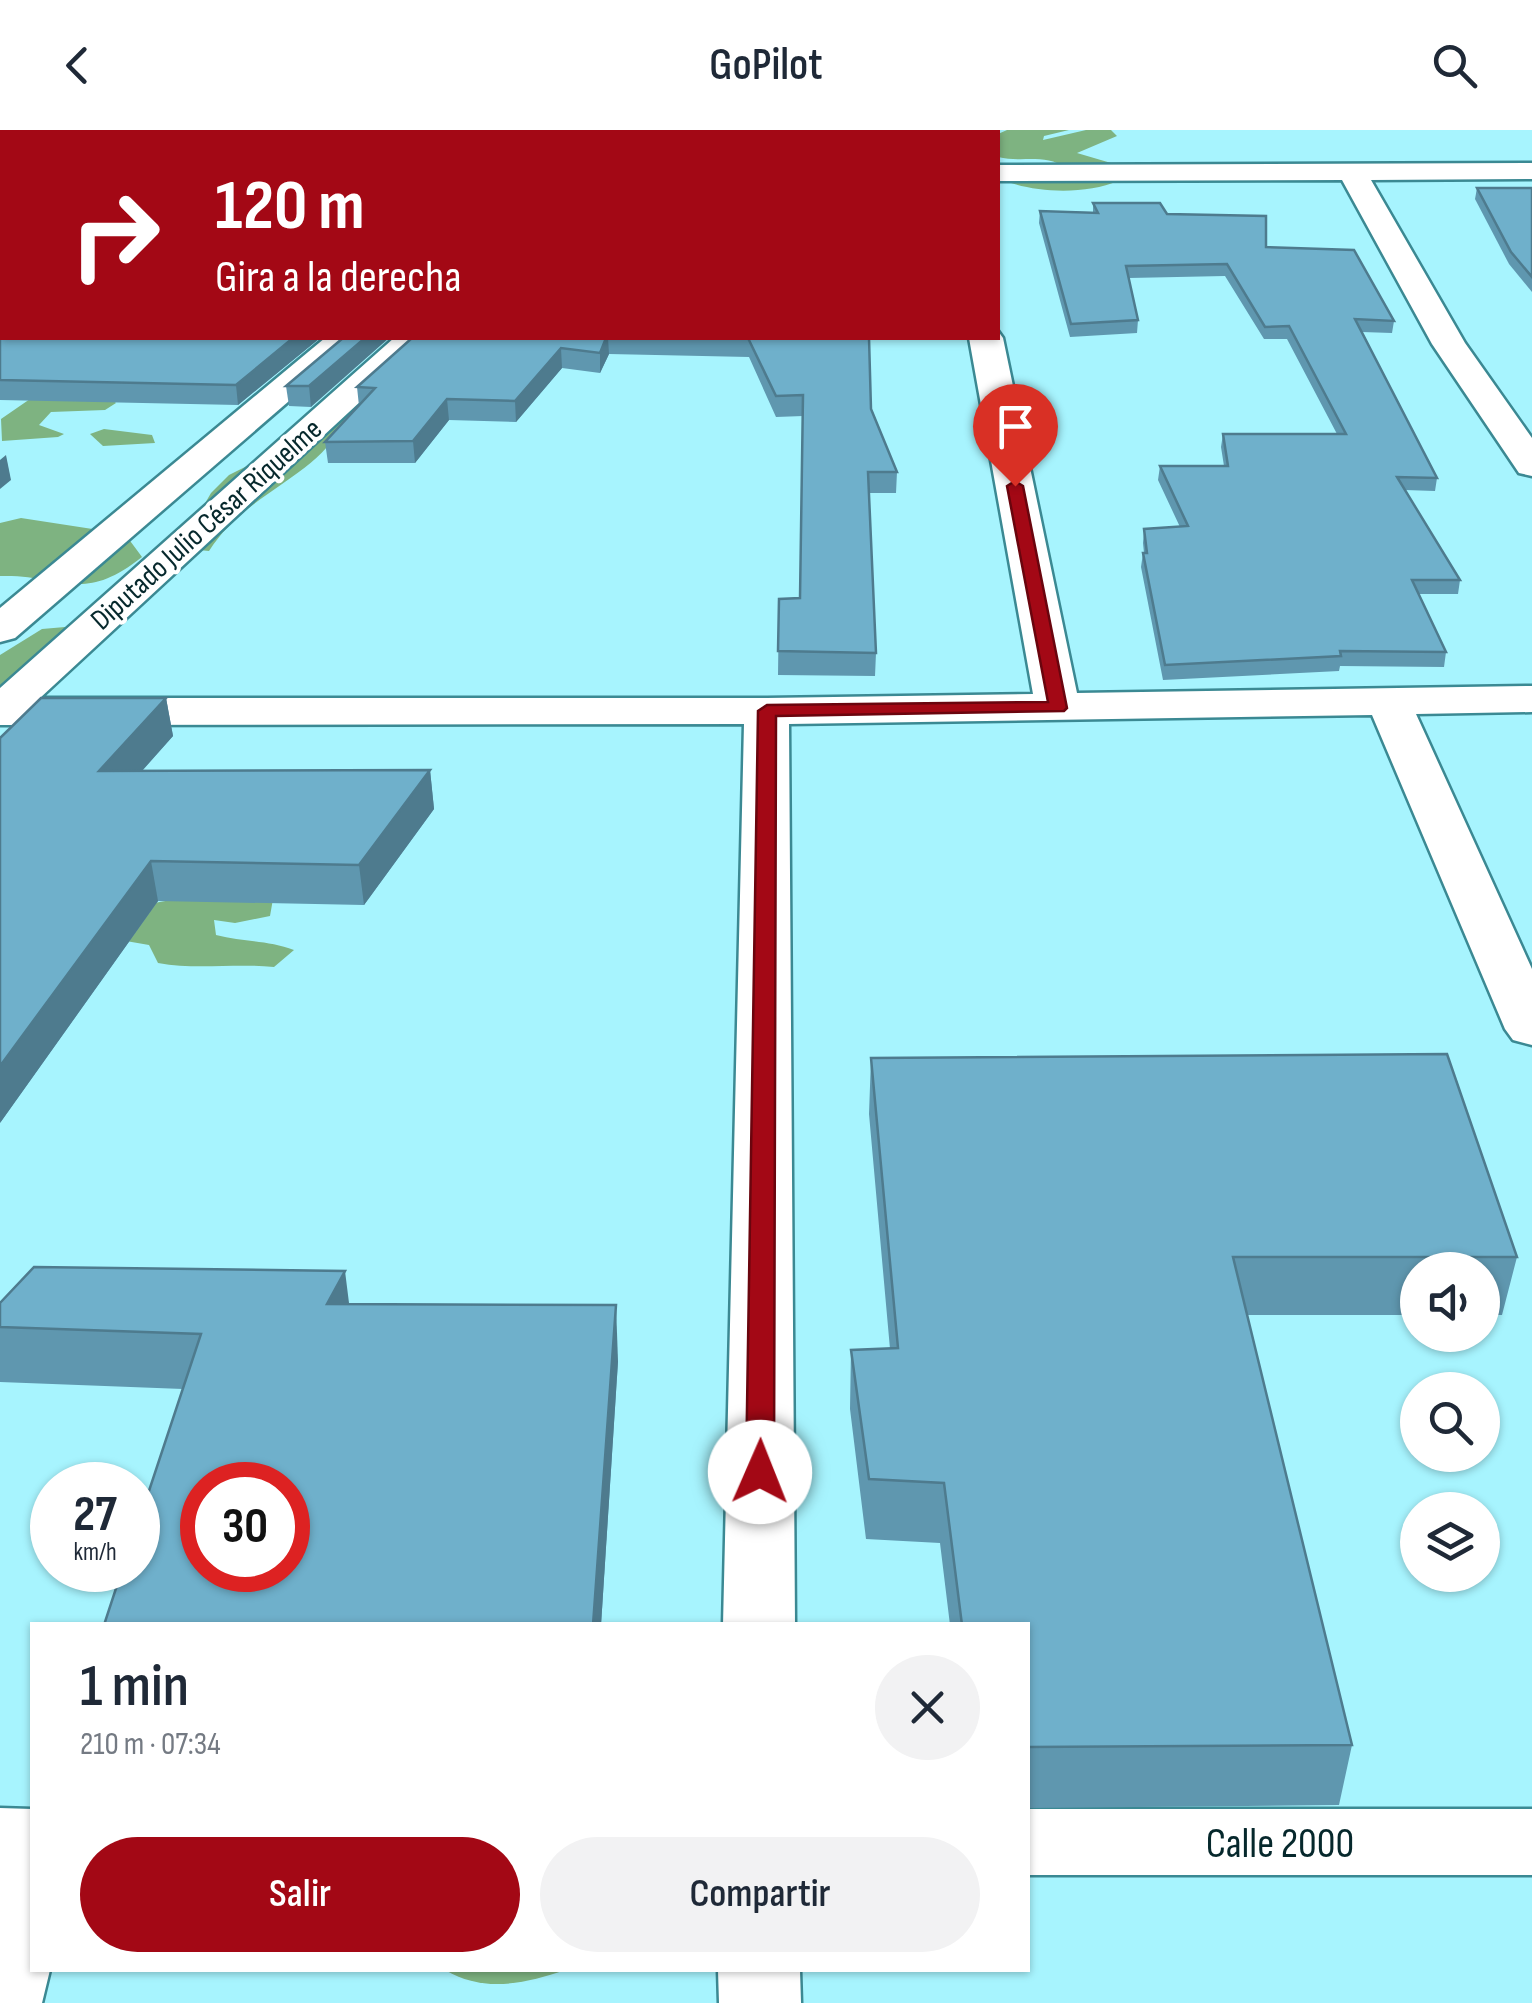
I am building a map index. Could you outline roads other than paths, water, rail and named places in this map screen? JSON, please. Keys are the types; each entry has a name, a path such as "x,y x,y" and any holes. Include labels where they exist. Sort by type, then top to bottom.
{"street":[{"path":"1000,174 1532,171"},
{"path":"1352,172 1450,344 1532,465"},
{"name":"Diputado Julio César Riquelme","path":"0,629 18,594 343,340"},
{"name":"Diputado Julio César Riquelme","path":"1,711 111,607 411,340"},
{"path":"986,340 1058,708"},
{"path":"18,594 111,607"},
{"path":"1,711 767,711 1532,699"},
{"path":"1389,702 1532,1030"},
{"path":"759,1622 767,711"},
{"path":"0,1842 30,1842"},
{"name":"Calle 2000","path":"1030,1842 1532,1842"},
{"path":"1,2003 30,1885"},
{"path":"759,1972 760,2003"}]}
